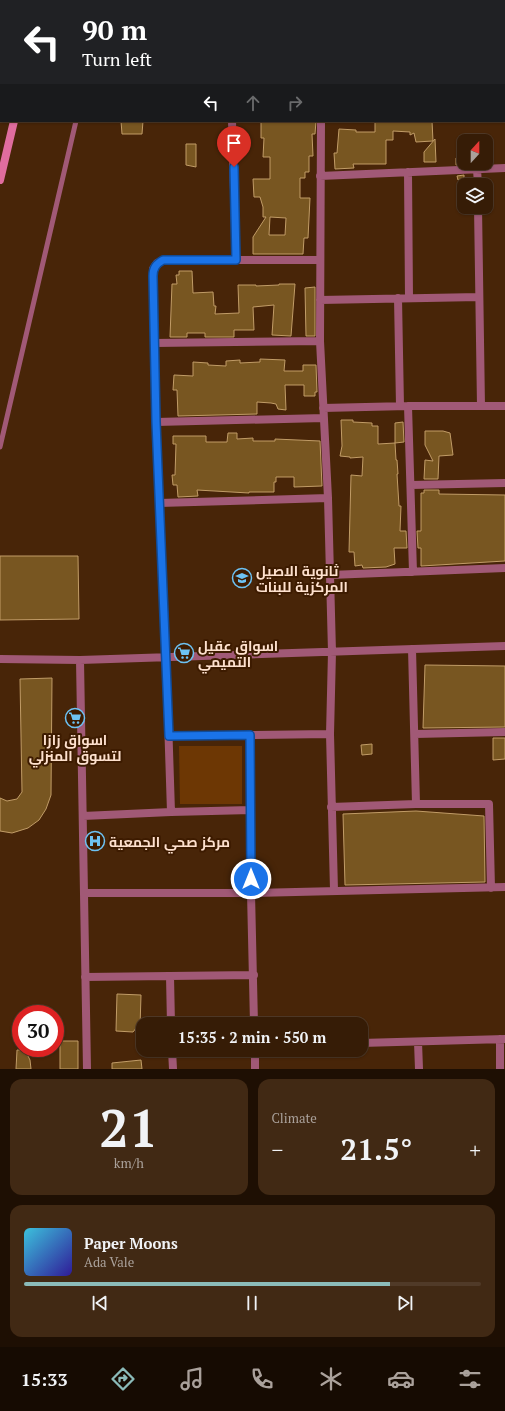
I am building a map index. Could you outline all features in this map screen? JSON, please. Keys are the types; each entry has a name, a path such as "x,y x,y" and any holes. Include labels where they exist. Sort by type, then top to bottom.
{"main road":[{"path":"0,180 14,122"}],"street":[{"path":"232,122 236,260"},
{"path":"322,122 320,176 320,341 328,498 332,652 330,734 334,890"},
{"path":"493,168 505,168"},
{"path":"320,176 457,170"},
{"path":"408,172 409,298"},
{"path":"478,214 481,406"},
{"path":"171,812 156,422 153,269 157,263 163,260 320,260"},
{"path":"320,300 480,297"},
{"path":"398,298 404,406 411,485 413,572"},
{"path":"154,343 320,341"},
{"path":"323,408 505,406"},
{"path":"156,422 324,418"},
{"path":"411,485 505,483"},
{"path":"159,503 328,498"},
{"path":"330,575 505,568"},
{"path":"0,659 80,660 505,646"},
{"path":"412,649 416,804"},
{"path":"80,660 87,1069"},
{"path":"415,734 505,732"},
{"path":"169,736 330,734"},
{"path":"250,735 252,810 251,893 254,1017"},
{"path":"331,807 416,804 489,804 491,888"},
{"path":"83,816 252,810"},
{"path":"84,893 251,893 505,887"},
{"path":"85,977 254,975"},
{"path":"170,976 171,1017"},
{"path":"368,1043 502,1039 500,1069"},
{"path":"418,1042 418,1069"},
{"path":"172,1057 173,1069"},
{"path":"255,1057 255,1069"}],"lane":[{"path":"0,447 76,122"}],"shaded area":[{"path":"179,746 242,746 242,804 180,804"}],"building":[{"path":"121,122 143,122 142,134 122,134"},
{"path":"261,122 316,122 315,134 312,134 313,156 309,156 309,172 305,172 305,178 300,178 300,198 310,198 308,238 304,238 303,254 253,254 253,237 266,217 263,217 263,207 260,197 254,197 253,179 270,179 270,157 263,157 264,138 261,138","holes":["270,217 286,218 285,235 269,235"]},
{"path":"375,122 432,122 433,141 416,142 414,133 410,135 410,132 393,131 393,140 386,140 386,164 353,164 354,168 335,169 334,153 337,153 339,129 356,130 356,132 375,132"},
{"path":"435,139 436,162 424,162 424,152"},
{"path":"186,144 196,144 196,167 186,165"},
{"path":"464,175 464,178 458,178 457,176"},
{"path":"179,271 192,271 193,293 213,292 214,306 216,306 215,314 239,313 238,285 256,286 295,284 291,336 272,335 274,305 253,307 254,330 234,330 234,337 205,337 205,333 187,333 187,337 170,337 172,284 177,284 176,275 179,275"},
{"path":"315,287 315,336 306,336 305,288"},
{"path":"260,359 285,360 284,371 303,371 303,365 316,365 317,392 315,392 315,396 304,396 304,385 285,385 286,410 278,409 276,404 257,402 257,414 178,416 177,390 173,390 174,375 193,376 193,362 226,366 226,361 240,360 240,363 260,362"},
{"path":"341,420 372,423 372,426 378,426 378,444 395,443 399,506 401,506 400,531 406,531 407,548 394,548 395,564 386,567 363,568 362,565 355,566 354,552 349,552 351,475 362,476 363,457 350,458 340,456 342,446"},
{"path":"403,422 404,442 395,443 395,423"},
{"path":"425,431 443,431 450,433 453,455 439,456 438,479 424,479 425,460 433,461 425,445"},
{"path":"228,433 237,433 237,439 253,438 253,441 275,441 275,439 320,441 322,486 294,487 294,477 276,477 276,482 274,482 274,492 249,493 197,490 198,496 178,497 177,485 173,485 172,475 175,475 176,444 173,444 173,436 206,436 206,442 227,442"},
{"path":"424,490 439,490 439,494 505,495 505,561 421,566 421,548 418,548 417,531 421,531 421,493 424,493"},
{"path":"0,556 78,556 79,619 0,620"},
{"path":"425,665 505,666 505,727 423,728"},
{"path":"52,678 51,795 46,809 39,820 28,828 12,833 0,831 0,798 7,801 17,799 22,792 20,679"},
{"path":"493,738 505,738 505,759 493,760"},
{"path":"372,744 372,754 362,755 361,745"},
{"path":"416,811 484,816 485,882 345,885 343,814"},
{"path":"117,994 141,995 140,1017 136,1017 136,1028 133,1032 116,1031"},
{"path":"64,1041 78,1041 78,1069 60,1069 60,1057 64,1057"},
{"path":"17,1057 28,1057 31,1069 16,1069"},
{"path":"141,1060 142,1069 112,1069 112,1063"}],"place":[{"name":"ثانوية الاصيل المركزية للبنات","path":"242,578"},
{"name":"اسواق عقيل التميمي","path":"184,653"},
{"name":"اسواق زازا لتسوق المنزلي","path":"75,718"},
{"name":"مركز صحي الجمعية","path":"95,841"}],"route":[{"path":"234,167 236,260 170,259 157,263 153,269 156,435 169,736 250,735 252,810 251,879"}]}
